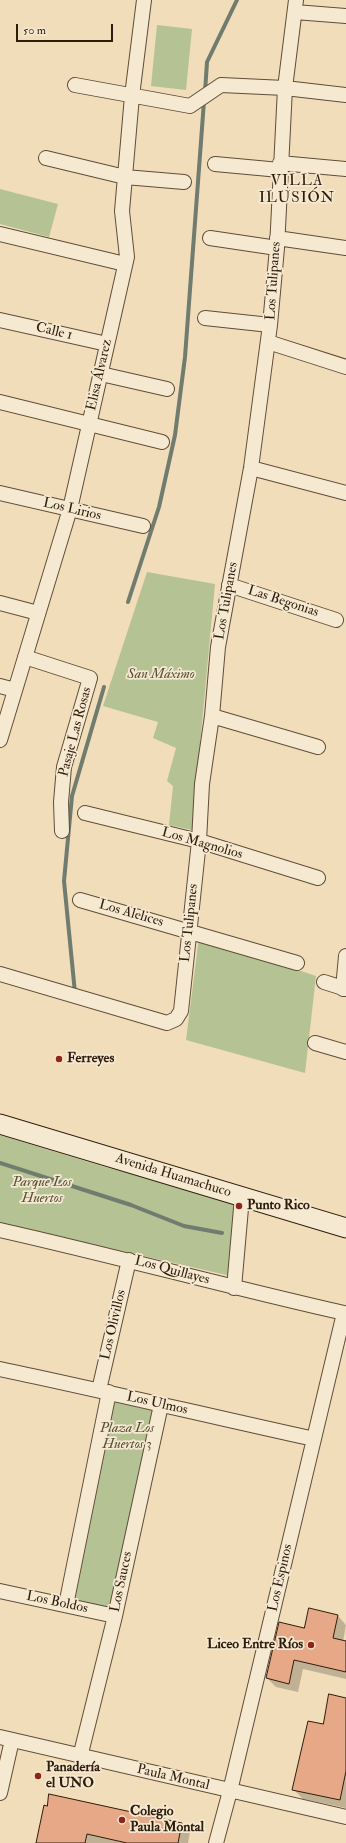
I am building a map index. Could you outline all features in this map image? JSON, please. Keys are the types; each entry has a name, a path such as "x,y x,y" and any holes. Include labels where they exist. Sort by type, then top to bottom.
{"main road":[{"name":"Avenida Huamachuco","path":"0,1124 346,1228"}],"street":[{"name":"Elisa Álvarez","path":"0,740 70,509 127,257 122,211 132,96 144,0"},
{"path":"295,6 346,16"},
{"name":"Los Tulipanes","path":"0,974 167,1023 176,1019 181,1011 199,841 202,784 212,716 218,647 251,468 270,325 277,243 285,88 295,6"},
{"path":"75,85 190,106 221,85 285,88 346,95"},
{"path":"46,158 125,177 184,182"},
{"path":"215,164 346,169"},
{"path":"0,234 125,264"},
{"path":"210,238 346,248"},
{"path":"205,318 270,325"},
{"name":"Calle 1","path":"0,320 107,344"},
{"path":"268,342 346,367"},
{"path":"101,374 167,389"},
{"path":"0,402 162,442"},
{"path":"251,468 346,494"},
{"name":"Los Lirios","path":"0,493 143,526"},
{"name":"Las Begonias","path":"229,585 336,620"},
{"path":"0,603 38,613"},
{"name":"Pasaje Las Rosas","path":"25,657 90,678 64,766 61,802 62,831"},
{"path":"0,686 15,690"},
{"path":"212,716 318,747"},
{"name":"Los Magnolios","path":"85,813 199,841 318,878"},
{"name":"Los Alelices","path":"80,900 189,930 298,963"},
{"path":"324,982 345,989 346,956"},
{"path":"315,1042 346,1052"},
{"path":"234,1288 242,1197"},
{"name":"Los Quillayes","path":"0,1230 130,1260 234,1288 344,1312"},
{"name":"Los Olivillos","path":"104,1391 130,1260"},
{"name":"Los Espinos","path":"216,1843 230,1792 344,1312"},
{"name":"Los Ulmos","path":"0,1369 314,1439"},
{"path":"66,1605 104,1391"},
{"name":"Los Sauces","path":"80,1757 115,1616 161,1406"},
{"name":"Los Boldos","path":"0,1591 115,1616"},
{"path":"0,1793 6,1739"},
{"name":"Paula Montal","path":"6,1739 230,1792 346,1817"}],"green space":[{"path":"157,25 192,29 186,90 151,86"},
{"path":"0,189 58,204 49,237 0,224"},
{"name":"San Máximo","path":"147,572 215,584 192,830 169,825 173,786 167,781 176,748 153,738 158,722 103,706"},
{"path":"199,937 316,976 305,1073 186,1040"},
{"name":"Parque Los Huertos","path":"0,1135 105,1167 240,1200 235,1277 0,1223"},
{"name":"Plaza Los Huertos 3","path":"114,1400 154,1410 110,1608 73,1600"}],"building":[{"path":"309,1608 338,1615 333,1638 346,1641 346,1672 294,1660 289,1684 266,1678 279,1622 304,1628"},
{"path":"329,1694 346,1698 346,1771 340,1800 292,1790 308,1721 323,1724"},
{"path":"49,1794 182,1823 178,1843 127,1843 87,1834 85,1843 36,1843 44,1805 47,1806"}],"waterway":[{"path":"205,92 207,62 237,0"},
{"path":"128,602 159,507 175,435 185,357 204,101"},
{"path":"75,993 64,881 72,796 104,687"},
{"path":"0,1163 131,1205 184,1226 222,1233"}],"place":[{"name":"Ferreyes","path":"59,1059"},
{"name":"Punto Rico","path":"239,1206"},
{"name":"Liceo Entre Ríos","path":"311,1645"},
{"name":"Panadería el UNO","path":"38,1776"},
{"name":"Colegio Paula Montal","path":"122,1820"}],"district":[{"name":"VILLA ILUSIÓN","path":"297,190"}]}
